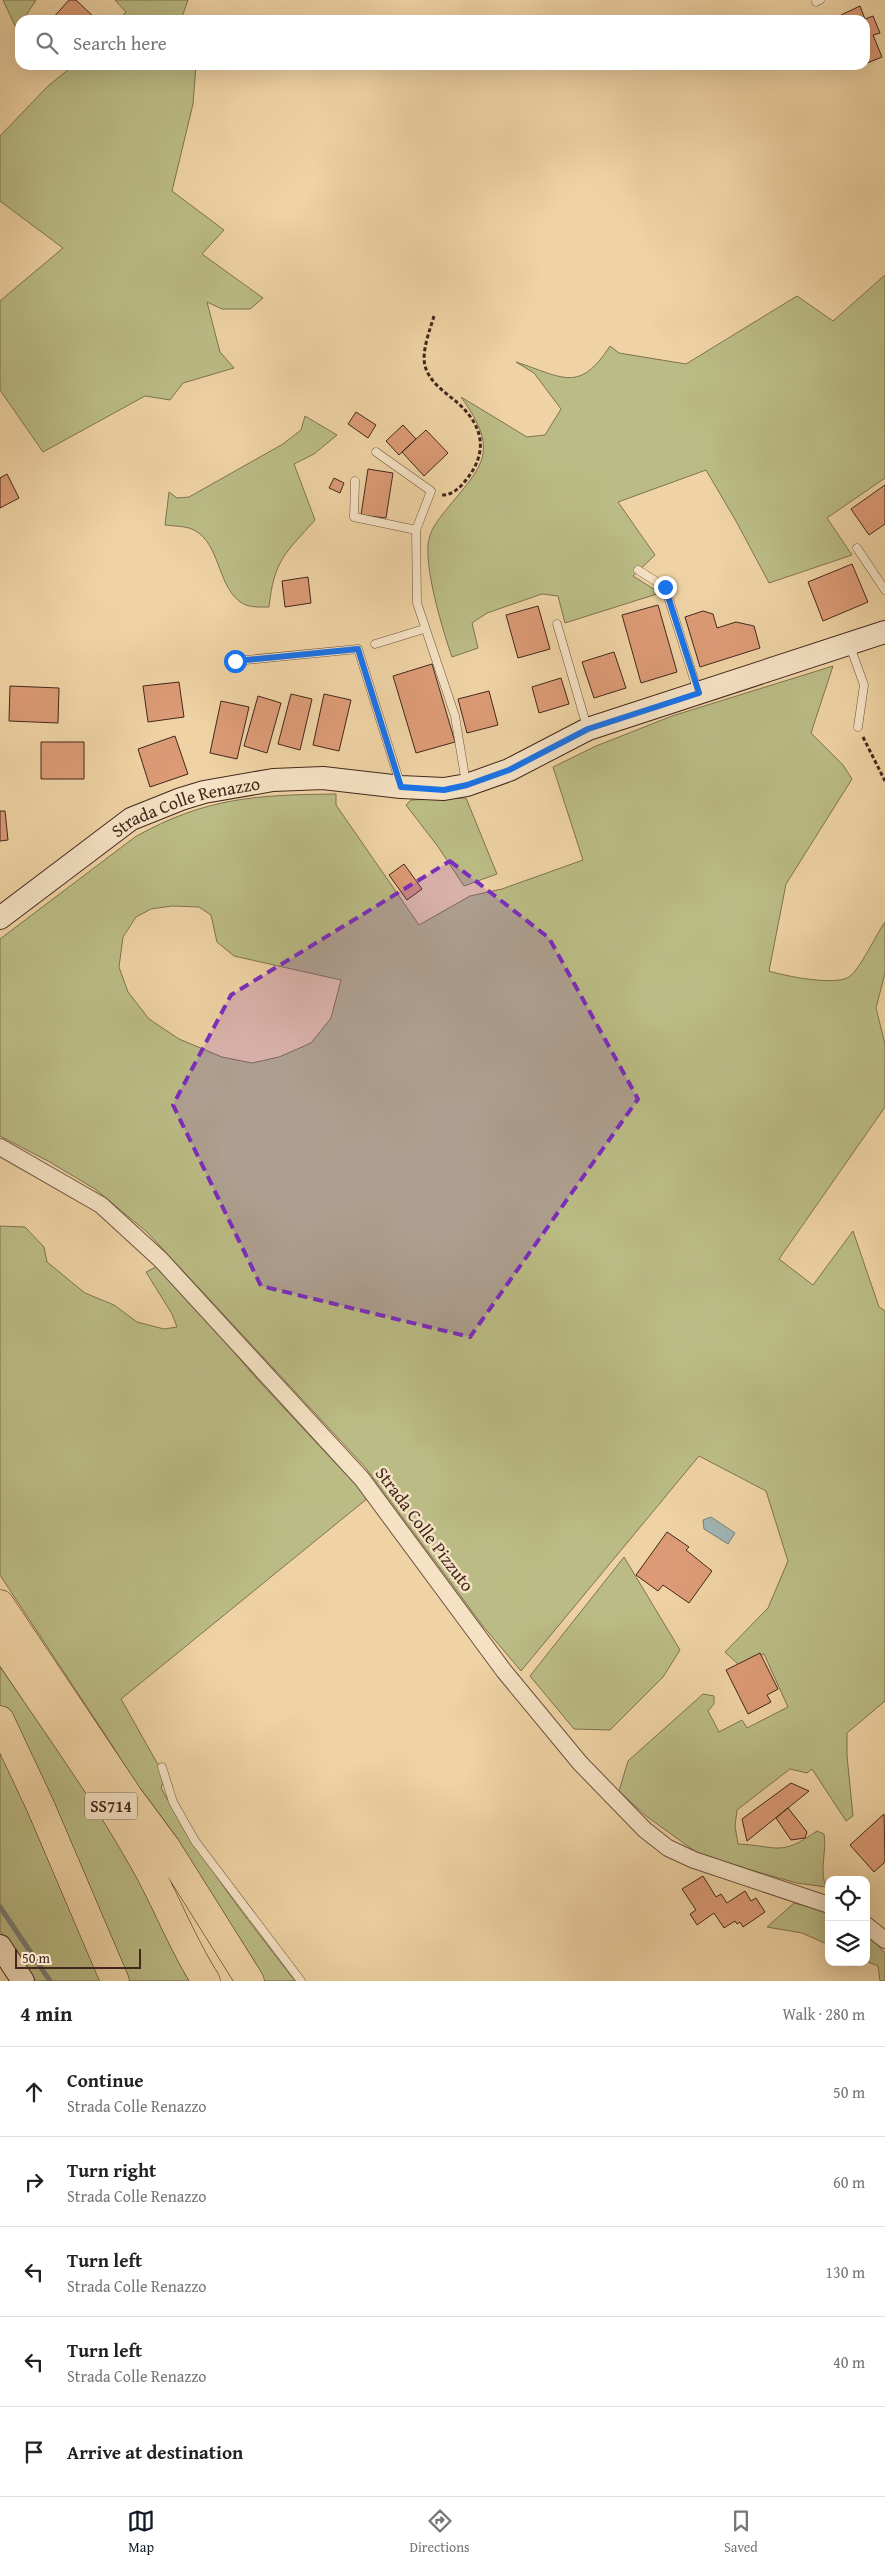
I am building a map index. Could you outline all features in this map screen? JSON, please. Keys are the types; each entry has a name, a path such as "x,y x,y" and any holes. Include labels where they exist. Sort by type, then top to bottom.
{"highway":[{"name":"SS714","path":"0,1604 129,1797 203,1957 210,1981"},
{"name":"SS714","path":"0,1641 118,1818 144,1861 173,1917 193,1962 206,1981"},
{"path":"0,1720 40,1805 115,1981"},
{"path":"129,1797 166,1847 250,1981"}],"street":[{"name":"Strada Colle Renazzo","path":"0,918 131,819 181,799 204,792 273,780 323,778 444,790 467,785 509,770 588,729 885,632"},
{"name":"Strada Colle Pizzuto","path":"0,1147 101,1205 161,1260 362,1479 504,1671 580,1763 645,1830 668,1848 694,1860 825,1904"},
{"path":"870,1928 885,1940"},
{"path":"0,1946 24,1981"}],"lane":[{"path":"376,452 431,491 416,530 416,603 454,716 467,785"},
{"path":"355,481 354,517 416,530"},
{"path":"857,548 885,590"},
{"path":"638,570 665,587 699,693"},
{"path":"557,624 588,729"},
{"path":"375,644 424,629"},
{"path":"850,644 864,685 858,727"},
{"path":"235,661 358,649 401,787"},
{"path":"162,1767 173,1802 195,1841 301,1981"}],"path":[{"path":"431,491 443,496 452,493 474,470 481,454 481,441 474,425 461,406 440,389 426,368 426,349 434,316"},
{"path":"858,727 885,781"}],"highlighted area":[{"path":"450,861 549,938 638,1099 470,1337 261,1286 173,1105 231,995"}],"green space":[{"path":"3,0 36,0 26,15 15,15 15,26"},
{"path":"115,0 188,0 183,15 123,15 126,12"},
{"path":"68,70 196,70 193,104 172,191 224,230 202,254 263,298 250,309 222,309 207,302 220,352 234,368 183,383 170,400 145,396 43,452 0,390 0,301 63,248 0,201 0,136 48,86"},
{"path":"885,275 885,478 827,518 852,555 769,583 706,470 618,502 655,555 633,576 660,593 565,623 558,596 542,594 487,613 472,623 478,648 452,657 432,586 428,545 435,525 476,472 482,460 481,433 474,417 461,397 527,437 545,435 561,409 534,373 516,362 546,373 569,378 589,371 610,346 619,353 686,364 797,296 833,321"},
{"path":"305,416 337,435 314,454 294,464 315,520 289,550 278,568 271,591 269,607 246,605 239,601 232,593 207,541 199,533 186,527 165,525 169,492 177,498 189,497 283,444 301,430"},
{"path":"833,666 811,733 843,765 852,779 786,884 769,971 821,980 842,980 854,973 885,922 885,973 876,1008 885,1044 885,1107 779,1259 813,1285 853,1231 879,1307 885,1311 885,1701 847,1733 847,1756 853,1816 846,1821 812,1769 807,1773 790,1769 737,1810 735,1826 738,1844 771,1848 795,1844 817,1831 824,1834 823,1874 825,1887 797,1883 703,1857 646,1816 619,1791 628,1761 703,1694 714,1696 714,1704 708,1711 719,1732 742,1720 747,1728 788,1707 764,1654 739,1665 725,1652 768,1608 788,1561 766,1491 699,1456 521,1671 483,1626 365,1467 147,1232 95,1189 48,1161 0,1136 0,939 135,837 185,814 232,801 256,797 336,794 336,805 419,925 470,896 502,889 583,860 553,767 596,746 672,716","holes":["172,906 199,907 211,915 217,942 234,956 341,980 331,1018 311,1043 279,1057 252,1063 222,1057 179,1039 149,1019 128,992 119,967 123,937 136,917 151,909"]},
{"path":"466,798 497,874 464,886 439,848 406,805 411,800"},
{"path":"0,1226 25,1227 44,1247 47,1262 85,1293 114,1305 137,1322 164,1329 177,1327 172,1314 146,1272 160,1265 256,1378 368,1498 121,1699 165,1777 161,1788 191,1839 224,1888 295,1981 259,1981 110,1742 0,1575"},
{"path":"624,1557 680,1650 663,1677 610,1730 574,1729 530,1676"},
{"path":"0,1661 88,1789 195,1981 122,1981 0,1706"},
{"path":"0,1731 112,1981 32,1981 0,1931"},
{"path":"794,1903 825,1911 825,1943 802,1933 767,1927"},
{"path":"870,1937 885,1953 885,1981 880,1981 878,1966 870,1963"}],"shaded area":[{"path":"711,1517 735,1533 728,1544 704,1529 703,1520"}],"building":[{"path":"69,0 76,0 92,15 56,15"},
{"path":"860,6 863,15 841,15"},
{"path":"873,16 880,33 873,35 882,57 870,62 870,17"},
{"path":"356,412 376,425 368,438 348,424"},
{"path":"403,425 416,439 399,455 386,441"},
{"path":"426,430 448,453 424,476 402,452"},
{"path":"368,469 393,473 386,518 361,515"},
{"path":"7,474 19,498 0,508 0,478"},
{"path":"334,478 344,483 340,493 329,488"},
{"path":"885,485 885,524 869,535 851,509"},
{"path":"852,564 868,602 823,621 808,582"},
{"path":"308,577 311,603 285,607 282,581"},
{"path":"658,605 677,672 641,683 622,615"},
{"path":"538,606 550,649 518,658 506,615"},
{"path":"703,611 713,614 717,628 736,622 754,626 760,648 700,667 685,617"},
{"path":"614,652 626,688 594,698 582,662"},
{"path":"432,664 455,742 416,753 393,676"},
{"path":"561,678 569,704 539,713 532,687"},
{"path":"179,682 184,717 148,722 143,686"},
{"path":"10,686 59,688 58,723 9,721"},
{"path":"489,691 498,725 467,733 458,699"},
{"path":"291,694 312,699 300,750 278,744"},
{"path":"324,694 351,700 339,751 313,745"},
{"path":"258,696 281,703 267,753 244,746"},
{"path":"221,701 249,707 237,759 210,753"},
{"path":"175,736 188,774 150,787 138,749"},
{"path":"41,742 84,742 84,779 41,779"},
{"path":"0,811 5,811 8,840 0,841"},
{"path":"404,864 422,889 407,900 389,875"},
{"path":"667,1532 689,1547 686,1550 712,1571 689,1603 663,1585 658,1591 636,1575"},
{"path":"760,1653 778,1689 767,1695 771,1702 748,1714 726,1670"},
{"path":"791,1783 809,1791 747,1841 742,1819"},
{"path":"788,1808 807,1832 805,1838 791,1840 776,1818"},
{"path":"884,1814 885,1862 874,1872 850,1845"},
{"path":"703,1876 716,1897 721,1894 727,1903 745,1891 751,1901 756,1898 765,1912 743,1927 740,1922 737,1924 735,1921 724,1928 714,1913 697,1925 690,1914 696,1910 682,1889"}],"waterway":[{"path":"0,1907 50,1981"}],"route":[{"path":"235,661 358,649 401,787 444,790 467,785 509,770 588,729 699,693 665,587"}]}
